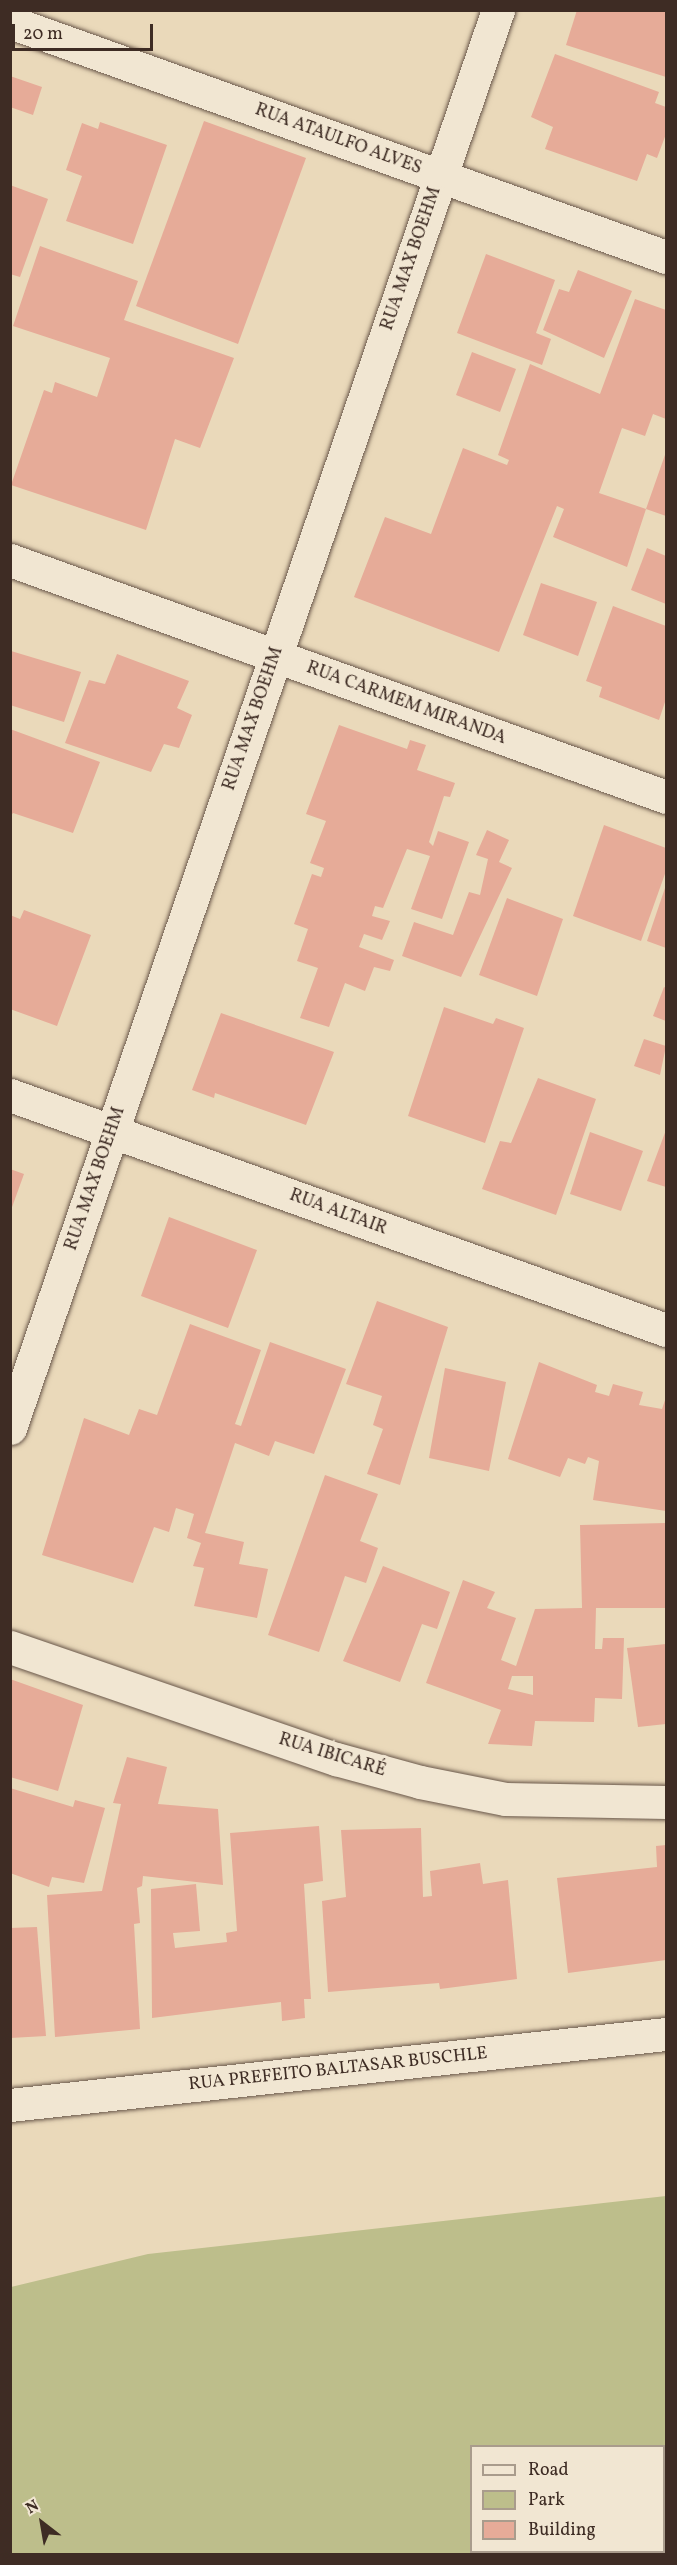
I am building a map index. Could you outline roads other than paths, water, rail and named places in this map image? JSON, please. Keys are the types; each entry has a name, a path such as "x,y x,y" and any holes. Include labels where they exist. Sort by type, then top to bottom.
{"street":[{"name":"RUA MAX BOEHM","path":"10,1428 498,10"},
{"name":"RUA ATAULFO ALVES","path":"10,22 666,257"},
{"name":"RUA CARMEM MIRANDA","path":"10,561 666,797"},
{"name":"RUA ALTAIR","path":"10,1095 666,1330"},
{"name":"RUA IBICARÉ","path":"10,1647 336,1759 420,1782 505,1798 666,1802"},
{"name":"RUA PREFEITO BALTASAR BUSCHLE","path":"10,2105 666,2034"}]}
